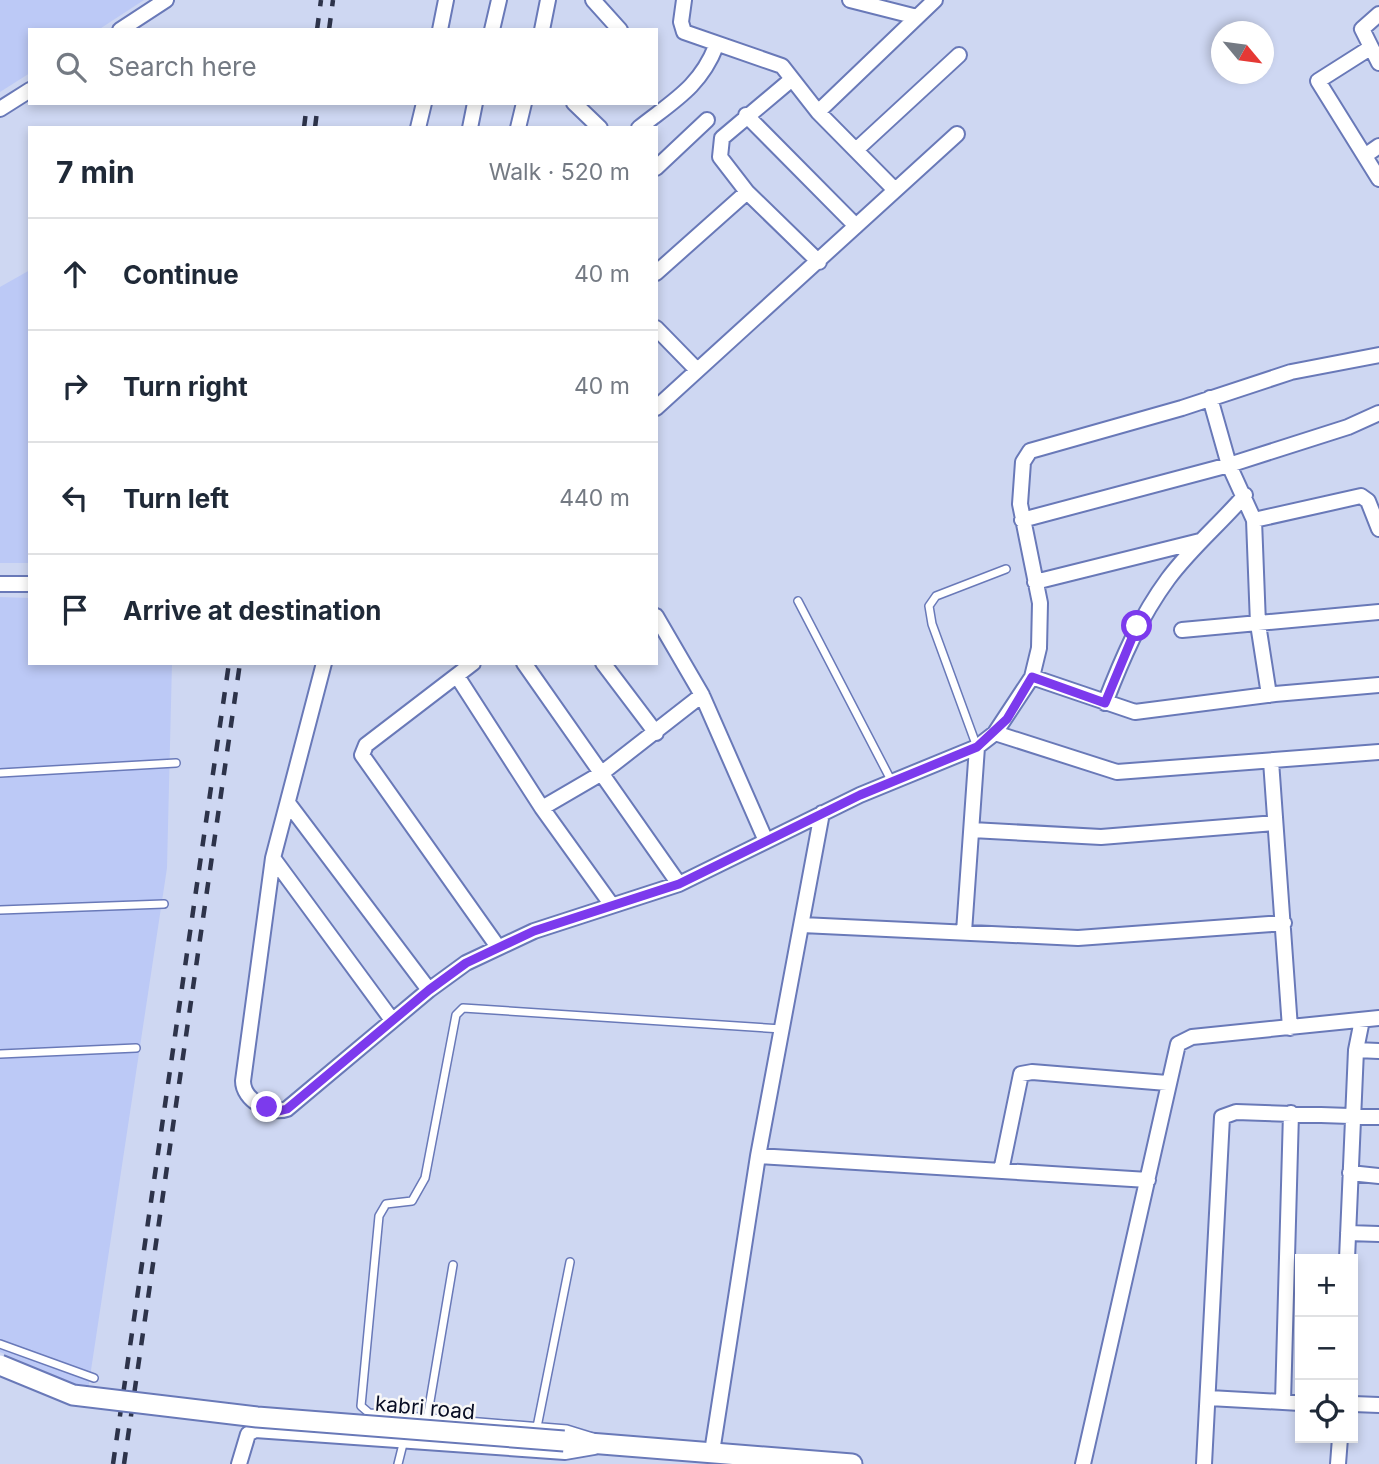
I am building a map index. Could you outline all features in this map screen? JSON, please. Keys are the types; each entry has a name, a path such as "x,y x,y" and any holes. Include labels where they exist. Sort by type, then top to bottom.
{"street":[{"path":"123,28 166,0"},
{"path":"440,28 446,0"},
{"path":"492,28 499,0"},
{"path":"542,28 548,0"},
{"path":"593,0 618,28"},
{"path":"684,0 681,22 684,32 716,46 775,62 818,112 895,190"},
{"path":"850,0 918,17"},
{"path":"818,112 935,0"},
{"path":"1379,14 1362,27 1379,63"},
{"path":"642,126 698,81 708,68 716,46"},
{"path":"1370,48 1318,81 1379,179"},
{"path":"856,150 959,55"},
{"path":"792,79 746,115 722,138 719,149 723,162 747,192 819,262"},
{"path":"0,109 28,91"},
{"path":"418,126 424,105"},
{"path":"472,126 475,105"},
{"path":"518,126 524,105"},
{"path":"575,105 598,126"},
{"path":"746,115 856,226"},
{"path":"658,166 707,120"},
{"path":"658,406 957,134"},
{"path":"1366,155 1379,146"},
{"path":"658,271 747,192"},
{"path":"658,330 696,370"},
{"path":"323,665 273,858 243,1081 247,1096 272,1109 287,1109 392,1020 466,963 498,947 611,904 679,884 822,813 977,747 995,733 1032,677 1041,622 1022,520 1023,462 1033,449 1291,372 1379,355"},
{"path":"1210,398 1229,465 1245,495 1254,520 1258,624 1269,695"},
{"path":"1022,520 1229,465 1378,416"},
{"path":"1105,703 1137,626 1168,578 1245,495"},
{"path":"1254,520 1361,496 1368,501 1379,529"},
{"path":"1035,582 1202,541"},
{"path":"0,584 28,584"},
{"path":"1182,630 1379,612"},
{"path":"658,618 702,695 766,841"},
{"path":"471,665 366,745 362,755 498,947"},
{"path":"525,665 679,884"},
{"path":"605,665 656,733"},
{"path":"457,676 542,808 611,904"},
{"path":"1032,677 1105,703 1143,712 1269,695 1379,685"},
{"path":"542,808 602,773 702,695"},
{"path":"995,733 1108,772 1379,752"},
{"path":"964,932 977,747"},
{"path":"1272,761 1274,823 1284,923 1290,1028"},
{"path":"288,803 429,990"},
{"path":"712,1452 758,1156 822,813"},
{"path":"972,830 1101,837 1274,823"},
{"path":"273,858 392,1020"},
{"path":"802,925 1078,938 1284,923"},
{"path":"1083,1464 1175,1050 1184,1039 1379,1018"},
{"path":"1347,1254 1356,1050 1362,1020"},
{"path":"1356,1050 1379,1051"},
{"path":"1001,1171 1021,1074 1167,1083"},
{"path":"1204,1464 1221,1119 1233,1112 1354,1114 1379,1117"},
{"path":"1283,1402 1291,1113"},
{"path":"758,1156 1148,1180"},
{"path":"1350,1172 1379,1175"},
{"path":"1348,1233 1379,1234"},
{"name":"kabri road","path":"0,1365 73,1395 257,1417 712,1452 797,1463 852,1464"},
{"path":"1209,1398 1295,1403"},
{"path":"1358,1404 1379,1405"},
{"path":"239,1464 248,1434 254,1430 574,1452 604,1444"},
{"path":"1338,1464 1340,1443"}],"lane":[{"path":"977,747 932,624 929,606 936,596 1006,569"},
{"path":"798,601 892,782"},
{"path":"0,773 176,763"},
{"path":"0,910 164,904"},
{"path":"604,1444 578,1431 369,1413 361,1406 379,1216 386,1204 412,1201 425,1178 458,1010 463,1008 783,1029"},
{"path":"0,1054 136,1048"},
{"path":"537,1427 570,1262"},
{"path":"428,1419 453,1265"},
{"path":"0,1344 94,1378"},
{"path":"398,1464 404,1439"}],"shaded area":[{"path":"0,0 144,0 101,28 28,28 28,74 0,92"},
{"path":"28,271 28,563 0,563 0,287"},
{"path":"0,597 28,598 28,665 172,665 167,868 88,1390 0,1352"}],"railway":[{"path":"317,28 321,0"},
{"path":"329,28 333,0"},
{"path":"304,126 307,105"},
{"path":"315,126 318,105"},
{"path":"113,1464 229,665"},
{"path":"124,1464 240,665"}],"route":[{"path":"267,1107 279,1111 287,1109 429,990 466,963 534,931 679,884 860,795 977,747 1007,719 1032,677 1105,703 1137,626"}]}
